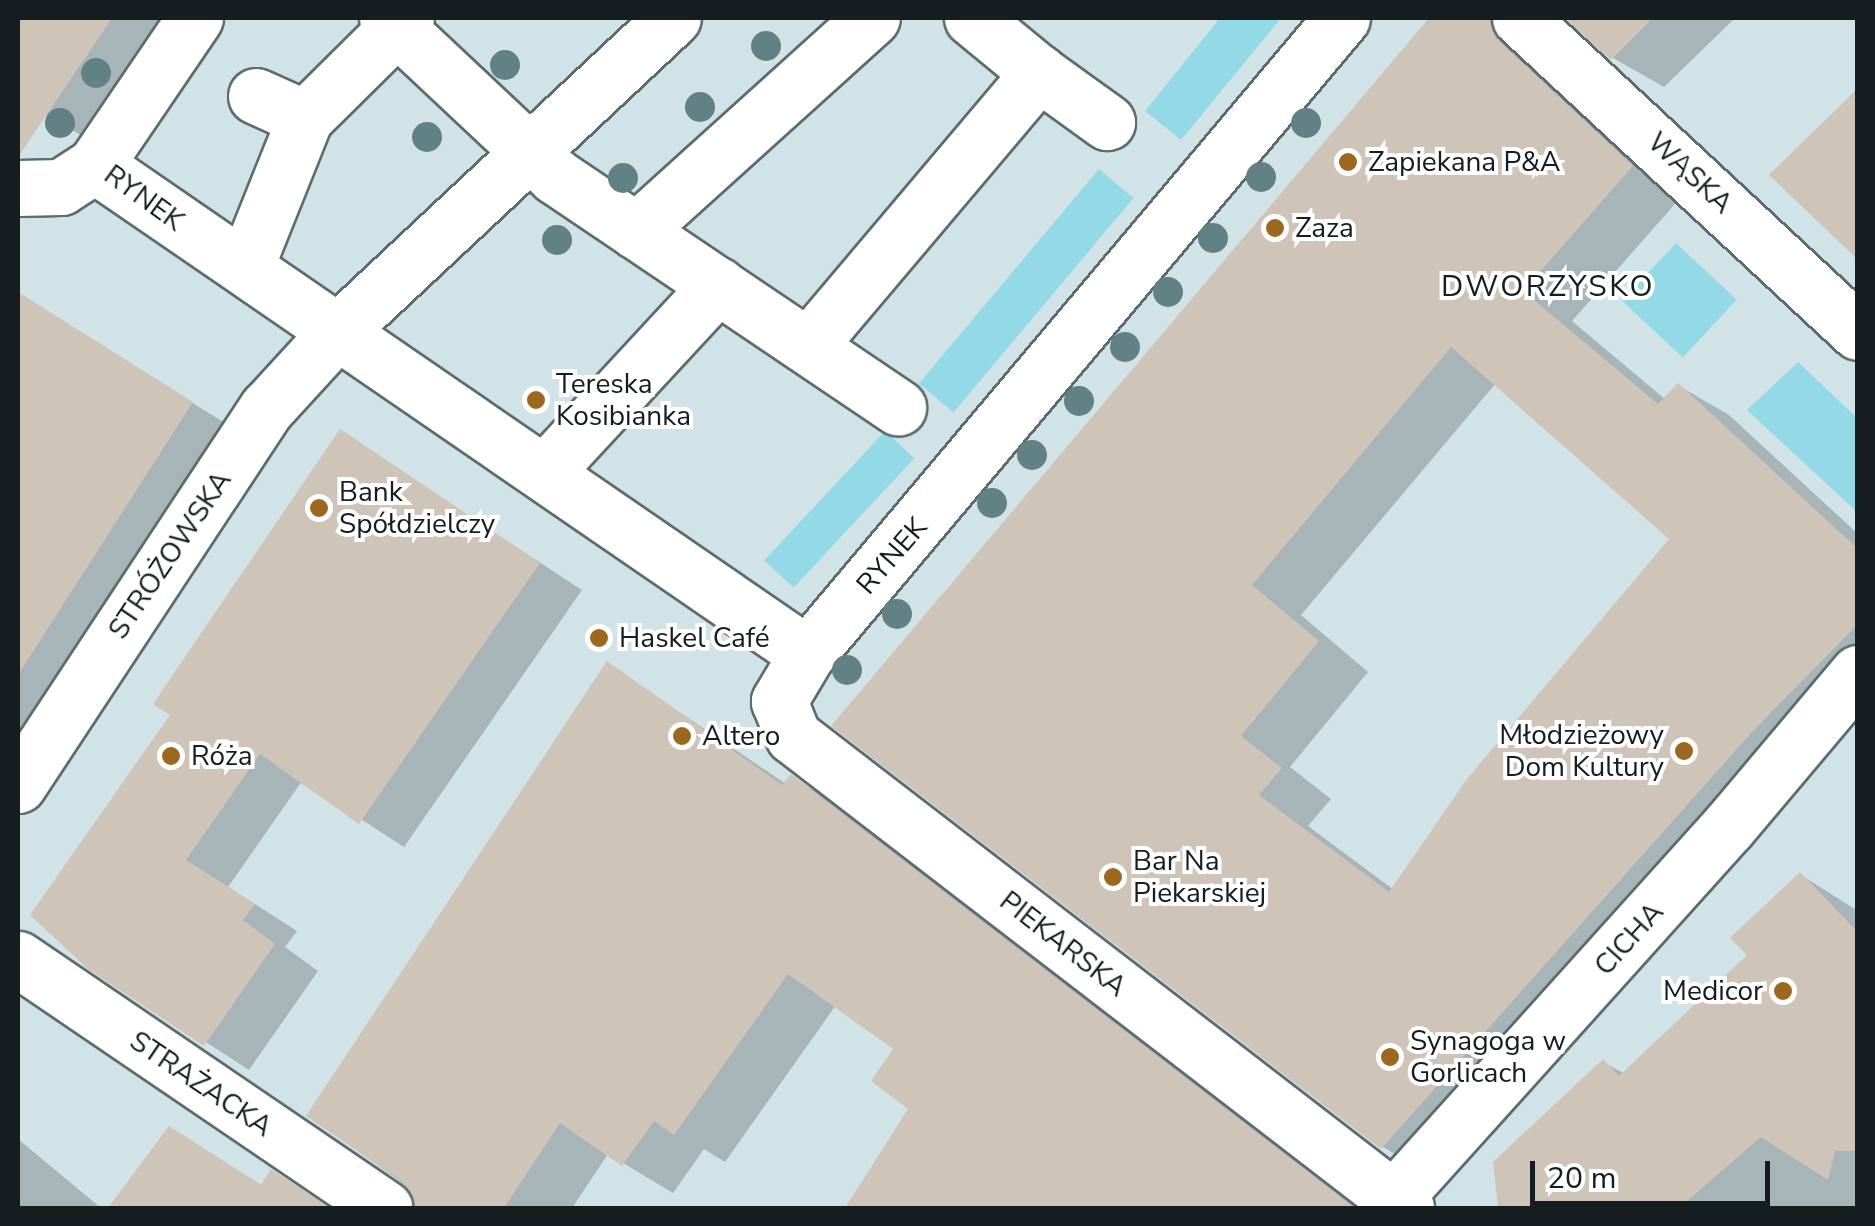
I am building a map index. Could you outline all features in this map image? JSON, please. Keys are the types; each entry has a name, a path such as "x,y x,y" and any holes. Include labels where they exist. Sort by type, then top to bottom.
{"street":[{"name":"RYNEK","path":"195,18 96,165 334,334 806,654 1342,18"},
{"path":"334,334 673,18"},
{"path":"636,231 872,18"},
{"path":"972,18 1107,122"},
{"name":"WĄSKA","path":"1520,18 1858,332"},
{"path":"251,253 305,118 397,20 555,176 898,407"},
{"path":"808,346 1039,73"},
{"path":"256,96 305,118"},
{"path":"18,188 61,187 96,165"},
{"path":"558,459 718,285"},
{"name":"STRÓŻOWSKA","path":"18,785 267,408 334,334"},
{"name":"PIEKARSKA","path":"806,654 779,701 793,736 1400,1203"},
{"name":"CICHA","path":"1400,1203 1858,674"},
{"name":"STRAŻACKA","path":"18,959 385,1208"}],"shaded area":[{"path":"1220,18 1281,18 1181,140 1145,111"},
{"path":"1099,169 1133,198 953,412 919,383"},
{"path":"1676,243 1737,300 1683,357 1622,301"},
{"path":"1798,362 1857,418 1857,512 1747,410"},
{"path":"885,431 914,458 794,588 764,560"}],"building":[{"path":"18,18 112,18 18,157"},
{"path":"1429,18 1490,18 1499,41 1633,166 1523,291 1658,404 1678,383 1858,549 1858,624 1752,732 1381,1149 831,726","holes":["1451,347 1669,539 1467,779 1389,892 1259,795 1282,768 1241,736 1319,641 1252,585"]},
{"path":"1565,18 1653,18 1611,60"},
{"path":"1858,88 1858,260 1769,175"},
{"path":"18,292 193,402 18,675"},
{"path":"340,429 540,563 359,824 260,754 186,860 255,904 243,920 275,944 204,1046 88,969 30,915 170,715 153,704"},
{"path":"607,661 782,785 791,774 1355,1208 845,1208 908,1109 871,1081 893,1049 788,974 674,1135 654,1121 622,1166 560,1123 504,1208 416,1208 403,1182 306,1116"},
{"name":"Medicor","path":"1800,872 1858,932 1858,1151 1835,1151 1828,1180 1761,1137 1679,1208 1498,1208 1493,1162 1603,1059 1619,1076 1747,955 1730,938"},
{"path":"169,1126 261,1185 271,1169 330,1208 108,1208"}],"place":[{"name":"Zapiekana P&A","path":"1348,162"},
{"name":"Zaza","path":"1275,228"},
{"name":"Tereska Kosibianka","path":"536,400"},
{"name":"Bank Spółdzielczy","path":"319,508"},
{"name":"Haskel Café","path":"599,638"},
{"name":"Altero","path":"682,736"},
{"name":"Młodzieżowy Dom Kultury","path":"1684,751"},
{"name":"Róża","path":"171,756"},
{"name":"Bar Na Piekarskiej","path":"1113,877"},
{"name":"Medicor","path":"1783,991"},
{"name":"Synagoga w Gorlicach","path":"1390,1057"}],"district":[{"name":"DWORZYSKO","path":"1548,287"}]}
